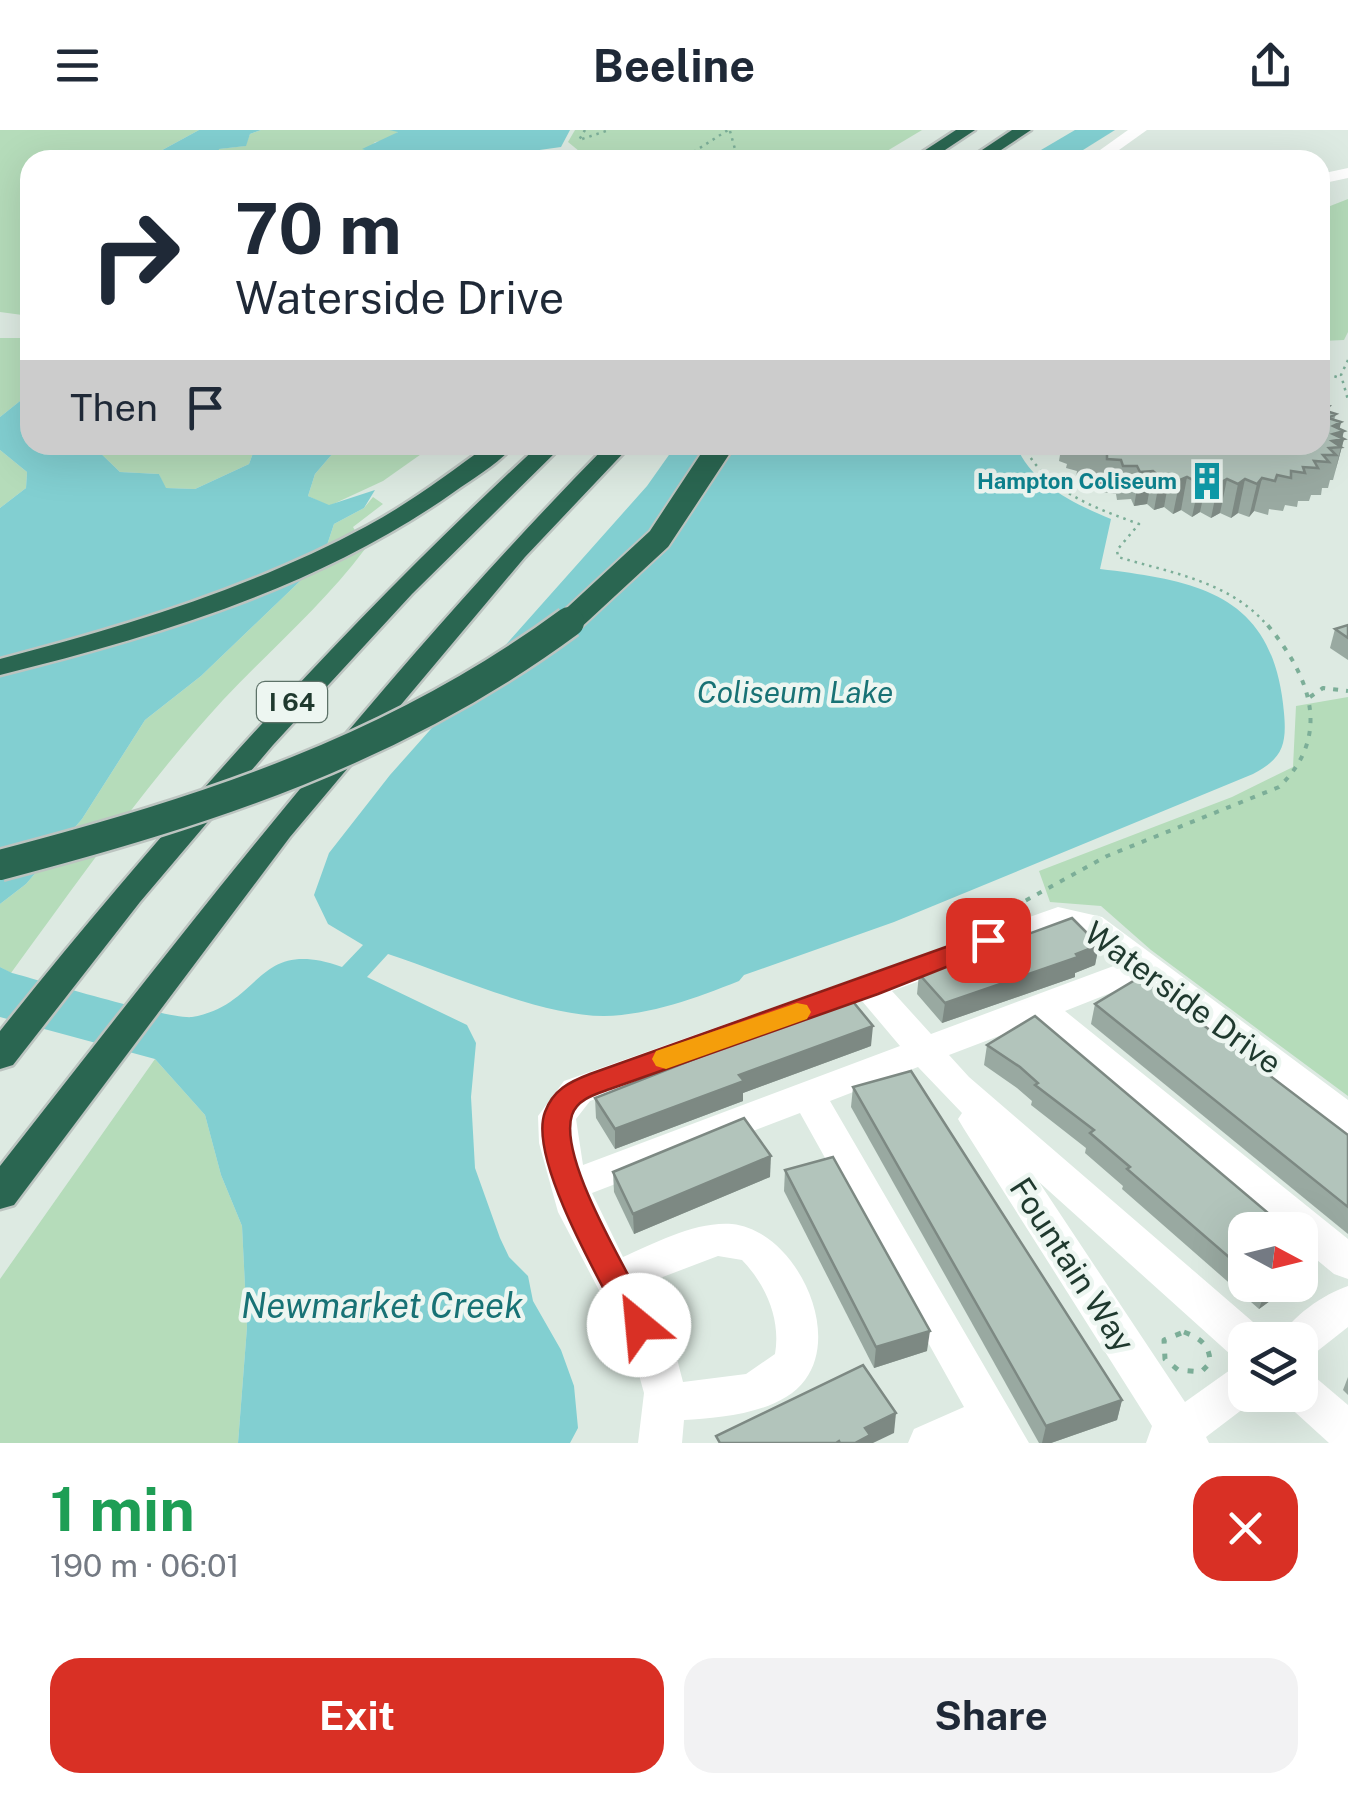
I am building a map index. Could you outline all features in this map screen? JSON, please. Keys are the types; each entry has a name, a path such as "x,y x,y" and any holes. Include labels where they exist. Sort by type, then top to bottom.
{"highway":[{"path":"934,150 966,130"},
{"path":"991,150 1024,130"},
{"path":"1000,150 1024,130"},
{"path":"0,667 186,613 265,582 375,532 488,455"},
{"name":"I 64","path":"11,1042 225,779 326,664 541,455"},
{"name":"I 64","path":"0,1194 254,861 516,552 610,455"},
{"path":"0,865 223,801 359,746 450,701 539,646 617,583 680,512 715,455"}],"street":[{"path":"1109,150 1138,130"},
{"name":"Waterside Drive","path":"660,1443 664,1402 655,1355 578,1212 558,1143 557,1116 577,1090 868,987 1042,920 1058,918 1090,925 1348,1120"},
{"path":"570,1186 1145,967"},
{"name":"Fountain Way","path":"868,987 956,1087 1228,1326"},
{"path":"1039,1009 1348,1262"},
{"name":"Fountain Way","path":"956,1087 1177,1439"},
{"path":"809,1097 1000,1430 947,1432 930,1443"},
{"path":"614,1278 710,1242 743,1242 758,1250 770,1265 797,1320 801,1338 798,1354 775,1379 722,1398 664,1402"},
{"path":"1318,1326 1348,1303"},
{"path":"1177,1439 1228,1396"},
{"path":"1318,1406 1348,1432"}],"path":[{"path":"585,130 578,140 609,130"},
{"path":"697,150 729,130"},
{"path":"1348,360 1342,378 1348,400"},
{"path":"1330,375 1342,378"},
{"path":"1029,455 1037,468 1062,490 1139,524 1136,528"},
{"path":"1310,697 1327,687 1348,691"},
{"path":"1192,1334 1209,1350 1210,1363 1193,1373 1178,1370 1166,1359 1162,1346 1169,1336 1192,1334"}],"green space":[{"path":"0,130 199,130 162,150 20,150 20,315 0,312"},
{"path":"261,130 399,131 388,140 375,142 368,150 218,150 245,146 250,134"},
{"path":"575,130 922,130 889,150 578,150 568,142"},
{"path":"1348,199 1348,332 1344,340 1330,341 1330,206"},
{"path":"0,338 20,338 20,401 0,417"},
{"path":"0,450 27,472 26,488 0,508"},
{"path":"102,455 252,455 249,464 195,489 165,488 159,474 120,472"},
{"path":"331,455 420,455 383,481 329,506 308,496 315,474"},
{"path":"373,497 383,504 353,527 365,549 167,765 11,973 0,967 0,904 26,884 82,819 145,720 201,676 322,560 334,524 364,508"},
{"path":"1348,697 1348,1096 1151,950 1101,906 1050,902 1039,871 1232,797 1293,767 1296,706"},
{"path":"155,1059 205,1115 221,1175 242,1226 247,1327 238,1443 0,1443 0,1279"}],"water":[{"path":"199,130 261,130 250,134 246,146 162,150"},
{"path":"389,130 570,130 561,147 540,150 362,149 398,132"},
{"path":"1075,130 1115,130 1083,150 1041,150"},
{"path":"20,401 20,455 102,455 120,472 159,474 166,488 195,489 249,464 252,455 331,455 315,474 308,496 329,505 375,490 364,508 334,524 322,560 201,676 145,720 82,819 26,884 0,904 0,508 26,488 27,472 0,450 0,417"},
{"name":"Coliseum Lake","path":"669,455 1021,455 1043,482 1111,519 1100,569 1200,589 1226,601 1248,619 1265,642 1277,673 1285,724 1280,750 1270,763 1253,774 894,922 744,975 739,981 706,994 656,1009 604,1016 552,1009 388,954 367,977 467,1025 476,1043 471,1097 475,1168 500,1238 509,1257 528,1276 533,1301 561,1350 574,1386 578,1428 570,1443 238,1443 247,1327 242,1226 221,1175 205,1115 155,1059 0,1017 0,967 105,999 192,1017 233,1000 275,966 292,960 342,967 363,945 328,924 314,895 329,853 390,775 647,486"}],"building":[{"path":"1330,419 1341,422 1333,426 1344,431 1333,434 1344,439 1332,441 1341,447 1330,448"},
{"path":"1107,455 1323,455 1329,462 1314,461 1318,468 1303,467 1305,473 1291,471 1291,478 1277,475 1275,481 1262,478 1257,484 1245,479 1238,484 1227,479 1218,484 1207,479 1199,483 1187,477 1180,480 1170,474 1160,477 1153,471 1140,472 1137,466 1123,466 1121,460 1107,459"},
{"path":"1348,625 1348,638 1335,629"},
{"path":"1072,918 1099,945 1076,954 1078,957 945,1003 919,974"},
{"path":"1140,977 1348,1135 1348,1207 1095,1004"},
{"path":"850,998 873,1026 739,1075 744,1081 615,1129 595,1098"},
{"path":"1035,1016 1267,1212 1228,1212 1228,1256 1127,1169 1130,1167 1090,1133 1094,1130 1035,1085 1038,1083 1020,1067 987,1045"},
{"path":"911,1071 1122,1400 1046,1426 853,1087"},
{"path":"744,1118 771,1156 633,1214 613,1172"},
{"path":"833,1157 930,1331 876,1347 785,1170"},
{"path":"863,1365 896,1413 865,1428 870,1435 855,1443 720,1443 716,1436"}],"slow traffic":[{"path":"666,1059 797,1012"}],"place":[{"name":"Hampton Coliseum","path":"1207,481"}],"route":[{"path":"639,1325 578,1212 558,1143 557,1116 564,1103 577,1090 868,987 988,940"}],"water label":[{"name":"Newmarket Creek","path":"382,1306"}]}
